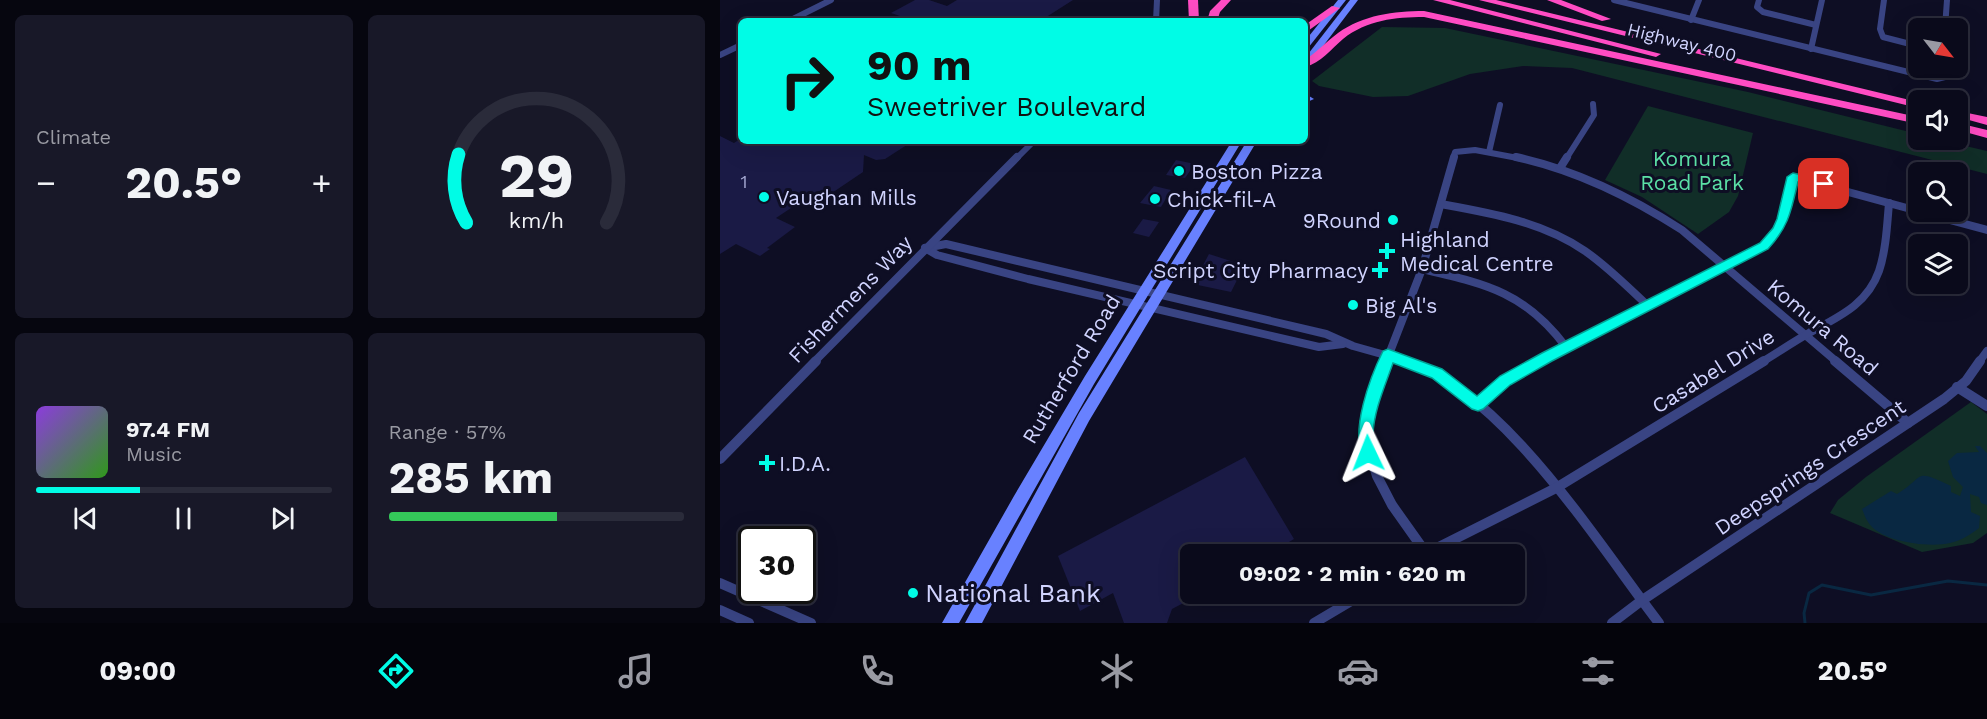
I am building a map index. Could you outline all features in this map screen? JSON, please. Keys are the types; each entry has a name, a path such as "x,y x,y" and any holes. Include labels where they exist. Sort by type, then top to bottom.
{"highway":[{"path":"1193,0 1194,18"},
{"path":"1213,18 1215,11 1226,0"},
{"name":"Highway 400","path":"1432,0 1908,117"},
{"name":"Highway 400","path":"1484,0 1908,103"},
{"path":"1552,0 1587,14 1804,73 1827,83"},
{"path":"1308,27 1338,4"},
{"path":"1308,62 1320,56 1347,31 1370,20 1398,15 1424,15 1908,117"},
{"path":"1968,116 1987,121"},
{"path":"1968,129 1987,134"}],"main road":[{"path":"1308,60 1354,0"},
{"path":"1308,42 1338,4"},
{"name":"Rutherford Road","path":"950,623 1044,455 1134,304 1235,144"},
{"name":"Rutherford Road","path":"973,623 1084,417 1250,144"}],"street":[{"path":"795,18 831,0"},
{"path":"1156,18 1157,0"},
{"path":"1614,0 1908,71"},
{"path":"1691,20 1699,0"},
{"path":"1759,0 1757,7 1763,12 1816,25"},
{"path":"1811,49 1822,0"},
{"path":"1884,0 1880,29 1883,37 1908,43"},
{"path":"1946,18 1947,0"},
{"path":"720,54 738,46"},
{"path":"1560,168 1594,115 1593,104"},
{"path":"1489,152 1500,105"},
{"name":"Fishermens Way","path":"720,459 925,248 1031,144"},
{"name":"Komura Road","path":"1417,544 1392,505 1377,476 1365,436 1374,394 1422,269 1455,152 1462,148 1560,168 1613,189 1651,209 1682,230 1908,423"},
{"path":"1478,405 1505,381 1566,347 1764,246 1778,230 1783,219 1793,177 1908,208"},
{"name":"Casabel Drive","path":"1444,544 1556,488 1806,335 1832,322 1869,291 1884,260 1889,203"},
{"path":"1441,204 1512,218 1559,237 1584,251 1648,306"},
{"path":"1958,222 1987,230"},
{"path":"925,248 946,244 1143,290 1154,301 1319,347 1343,344"},
{"path":"925,248 937,255 1134,304 1154,301 1326,334 1343,344 1388,355 1437,374 1500,422 1556,488 1659,623"},
{"path":"1422,269 1494,287 1517,297 1553,327 1566,347"},
{"name":"Deepsprings Crescent","path":"1612,623 1641,601 1944,399 1966,381 1987,351"},
{"path":"1957,387 1987,406"},
{"path":"720,583 811,623"},
{"path":"1314,623 1346,604"},
{"path":"720,610 749,623"}],"green space":[{"path":"1382,27 1445,28 1748,92 1908,132 1908,150 1968,150 1968,147 1987,151 1987,174 1968,169 1968,162 1940,162 1572,68 1523,66 1470,74 1408,96 1373,97 1319,86 1312,81"},
{"name":"Komura Road Park","path":"1648,106 1753,133 1738,196 1729,212 1698,234 1642,197 1605,180"},
{"path":"1971,402 1987,414 1987,533 1973,543 1922,552 1830,513 1838,500 1866,477"}],"water":[{"path":"1975,446 1980,446 1987,453 1987,505 1981,503 1979,497 1970,494 1971,512 1980,516 1979,528 1973,533 1950,543 1918,544 1894,539 1874,529 1868,522 1862,509 1891,491 1897,494 1921,476 1930,477 1951,486 1951,492 1960,496 1963,487 1953,477 1948,461 1957,453 1979,452"}],"building":[{"path":"915,0 929,0 947,6 957,0 1073,0 1045,18 906,18 891,13"},
{"name":"Vaughan Mills","path":"720,136 734,143 738,141 738,144 908,144 885,159 876,160 864,155 863,172 823,199 812,194 776,218 795,227 760,256 736,244 720,254"},
{"name":"Boston Pizza","path":"1176,160 1195,164 1185,178 1166,175"},
{"name":"Chick-fil-A","path":"1154,186 1171,190 1161,207 1140,203"},
{"path":"1143,219 1159,222 1149,237 1133,233"},
{"path":"1209,254 1237,263 1233,270 1238,271 1234,277 1238,278 1231,292 1193,284"},
{"path":"1245,457 1294,539 1286,544 1180,544 1182,604 1172,609 1167,623 1124,623 1113,593 1080,611 1058,556"}],"waterway":[{"path":"1805,623 1804,613 1809,593 1822,585 1871,595 1948,581 1987,585"}],"place":[{"name":"Boston Pizza","path":"1179,171"},
{"name":"Vaughan Mills","path":"764,197"},
{"name":"Chick-fil-A","path":"1155,199"},
{"name":"9Round","path":"1393,220"},
{"name":"Highland Medical Centre","path":"1387,251"},
{"name":"Script City Pharmacy","path":"1380,270"},
{"name":"Big Al's","path":"1353,305"},
{"name":"I.D.A.","path":"767,463"},
{"name":"National Bank","path":"913,593"}],"route":[{"path":"1368,453 1365,436 1369,413 1388,355 1437,374 1478,405 1505,381 1547,357 1764,246 1778,230 1783,219 1793,177 1824,184"}]}
